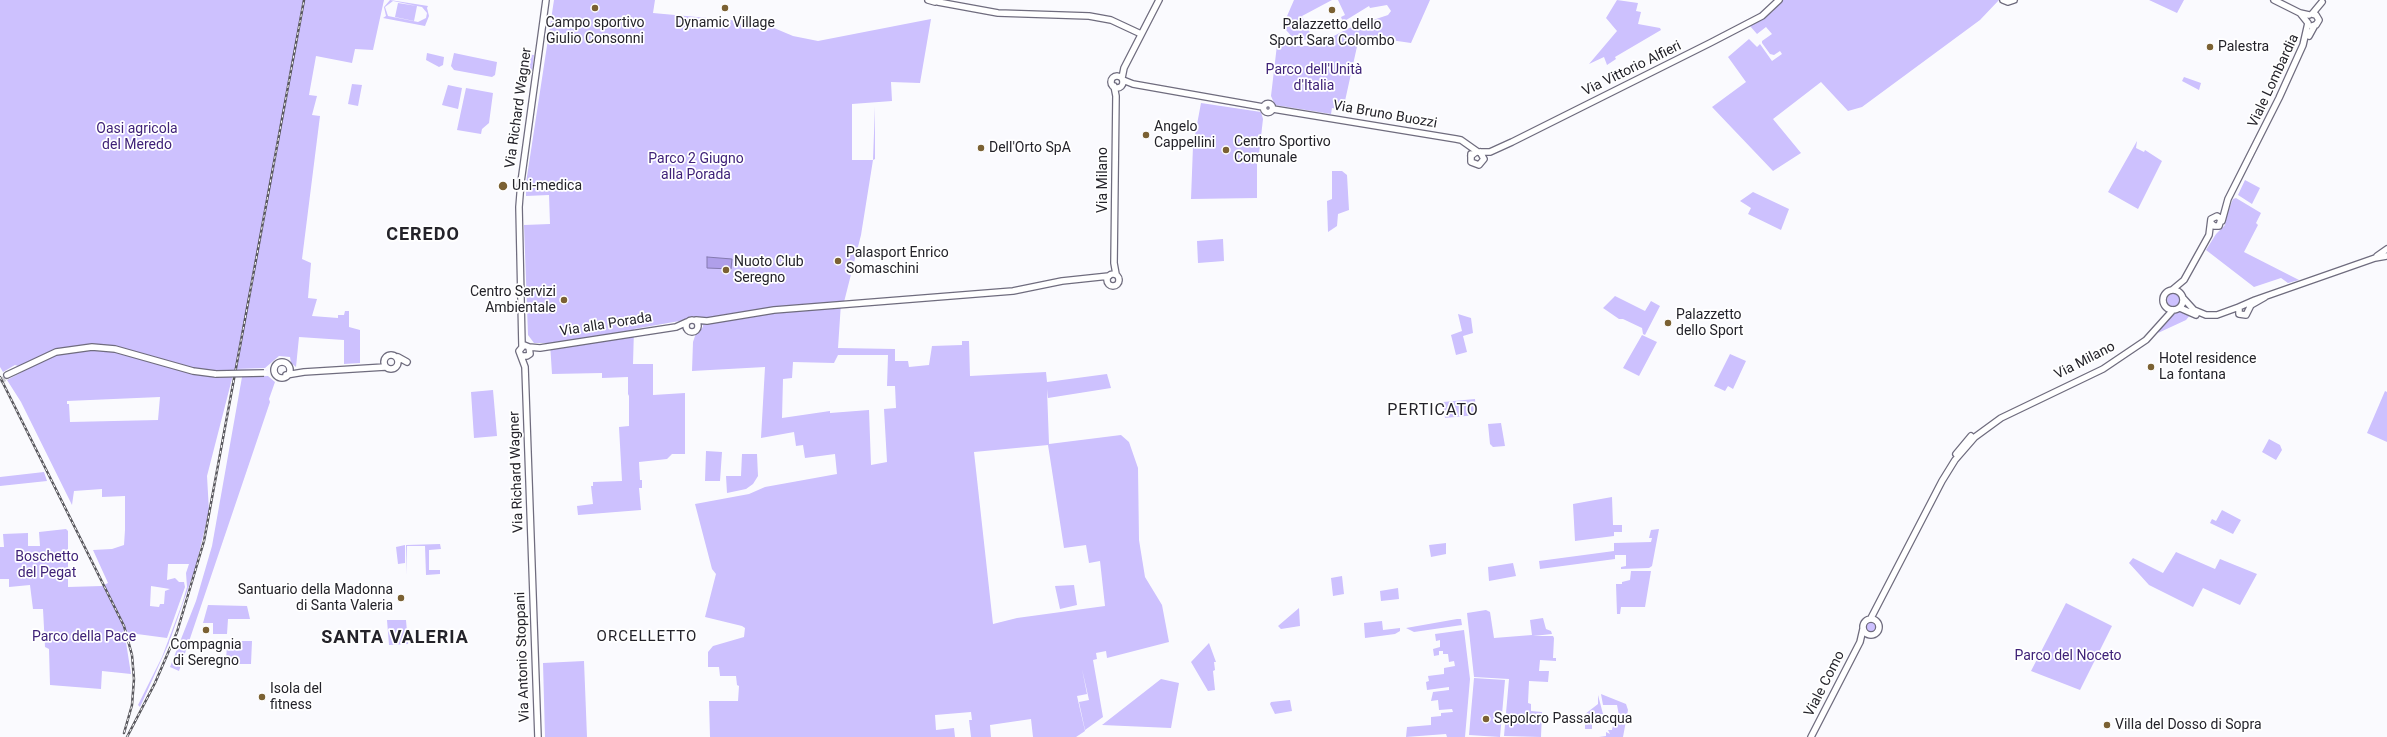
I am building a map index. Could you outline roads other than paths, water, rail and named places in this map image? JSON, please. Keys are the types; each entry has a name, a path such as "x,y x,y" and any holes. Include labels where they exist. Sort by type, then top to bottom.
{"street":[{"name":"Via Richard Wagner","path":"532,576 525,367 523,349 520,198 546,0"},
{"path":"928,0 942,1 998,13 1089,16 1111,20 1141,34"},
{"name":"Via Milano","path":"708,321 774,310 844,306 1013,291 1062,281 1111,276 1114,263 1116,96 1124,68 1159,0"},
{"name":"Via Vittorio Alfieri","path":"1480,154 1490,152 1710,43 1762,16 1779,0"},
{"path":"2003,0 2013,0"},
{"path":"2274,0 2309,18 2315,26"},
{"name":"Viale Lombardia","path":"2225,205 2281,99 2318,22 2323,1"},
{"name":"Viale Lombardia","path":"2255,148 2300,53 2309,18 2323,1"},
{"path":"2309,18 2318,17"},
{"name":"Via Milano","path":"1115,76 1124,68"},
{"path":"1115,76 1120,83 1112,81 1115,76"},
{"name":"Via Bruno Buozzi","path":"1120,83 1263,107 1268,103 1271,104 1273,109 1456,139 1461,140 1480,154"},
{"path":"1468,146 1471,162 1477,166 1482,163 1480,154 1471,156"},
{"path":"2209,235 2212,218 2217,216 2225,205"},
{"path":"2159,325 2164,305 2164,296 2184,280 2209,235 2222,220 2225,205"},
{"path":"2217,216 2222,220"},
{"path":"2211,223 2217,227"},
{"path":"2164,305 2173,310 2180,308 2206,318 2242,309 2266,297 2386,253"},
{"path":"2180,308 2183,297 2184,280"},
{"path":"2172,290 2178,291 2194,310 2207,315 2217,315 2242,309"},
{"name":"Via Milano","path":"1871,618 1956,453 1986,424 2126,353 2146,340 2173,310"},
{"path":"690,320 708,321 692,332 686,329 687,322 690,320"},
{"path":"696,320 698,325 697,329"},
{"name":"Via alla Porada","path":"523,349 540,348 676,327 687,322"},
{"name":"Via alla Porada","path":"676,327 686,329"},
{"name":"Via alla Porada","path":"529,355 540,348"},
{"path":"523,349 529,355"},
{"path":"523,349 529,355"},
{"path":"8,376 50,357 79,350 108,350 156,361 193,372 216,374 264,373 280,378 286,375 304,372 374,367 385,364 392,356 398,357 407,362 390,369 385,364"},
{"name":"Via Richard Wagner","path":"525,367 529,355"},
{"path":"264,373 284,361 290,366 304,372"},
{"path":"286,375 290,366"},
{"path":"275,376 274,371 276,367"},
{"name":"Via Antonio Stoppani","path":"532,576 538,737"},
{"path":"1860,642 1878,631 1879,624 1877,608"},
{"path":"1871,635 1863,629 1865,621 1871,618 1879,624"},
{"name":"Viale Como","path":"1811,737 1860,642 1863,629"}],"tunnel":[{"path":"0,381 8,377"}],"railway":[{"path":"127,737 155,683 177,632 204,541 304,0"},
{"path":"0,377 124,626 132,655 134,679 132,705 124,733"}],"place":[{"name":"Campo sportivo Giulio Consonni","path":"595,8"},
{"name":"Dynamic Village","path":"725,8"},
{"name":"Palazzetto dello Sport Sara Colombo","path":"1332,10"},
{"name":"Palestra","path":"2210,47"},
{"name":"Angelo Cappellini","path":"1146,135"},
{"name":"Dell'Orto SpA","path":"981,148"},
{"name":"Centro Sportivo Comunale","path":"1226,150"},
{"name":"Uni-medica","path":"503,186"},
{"name":"Palasport Enrico Somaschini","path":"838,261"},
{"name":"Nuoto Club Seregno","path":"726,270"},
{"name":"Centro Servizi Ambientale","path":"564,300"},
{"name":"Palazzetto dello Sport","path":"1668,323"},
{"name":"Hotel residence La fontana","path":"2151,367"},
{"name":"Santuario della Madonna di Santa Valeria","path":"401,598"},
{"name":"Compagnia di Seregno","path":"206,630"},
{"name":"Isola del fitness","path":"262,697"},
{"name":"Sepolcro Passalacqua","path":"1486,719"},
{"name":"Villa del Dosso di Sopra","path":"2107,725"}],"district":[{"name":"CEREDO","path":"423,235"},
{"name":"PERTICATO","path":"1433,411"},
{"name":"ORCELLETTO","path":"647,637"},
{"name":"SANTA VALERIA","path":"395,638"}],"park label":[{"name":"Parco dell'Unità d'Italia","path":"1314,78"},
{"name":"Oasi agricola del Meredo","path":"137,138"},
{"name":"Parco 2 Giugno alla Porada","path":"696,168"},
{"name":"Boschetto del Pegat","path":"47,566"},
{"name":"Parco della Pace","path":"84,637"},
{"name":"Parco del Noceto","path":"2068,656"}]}
